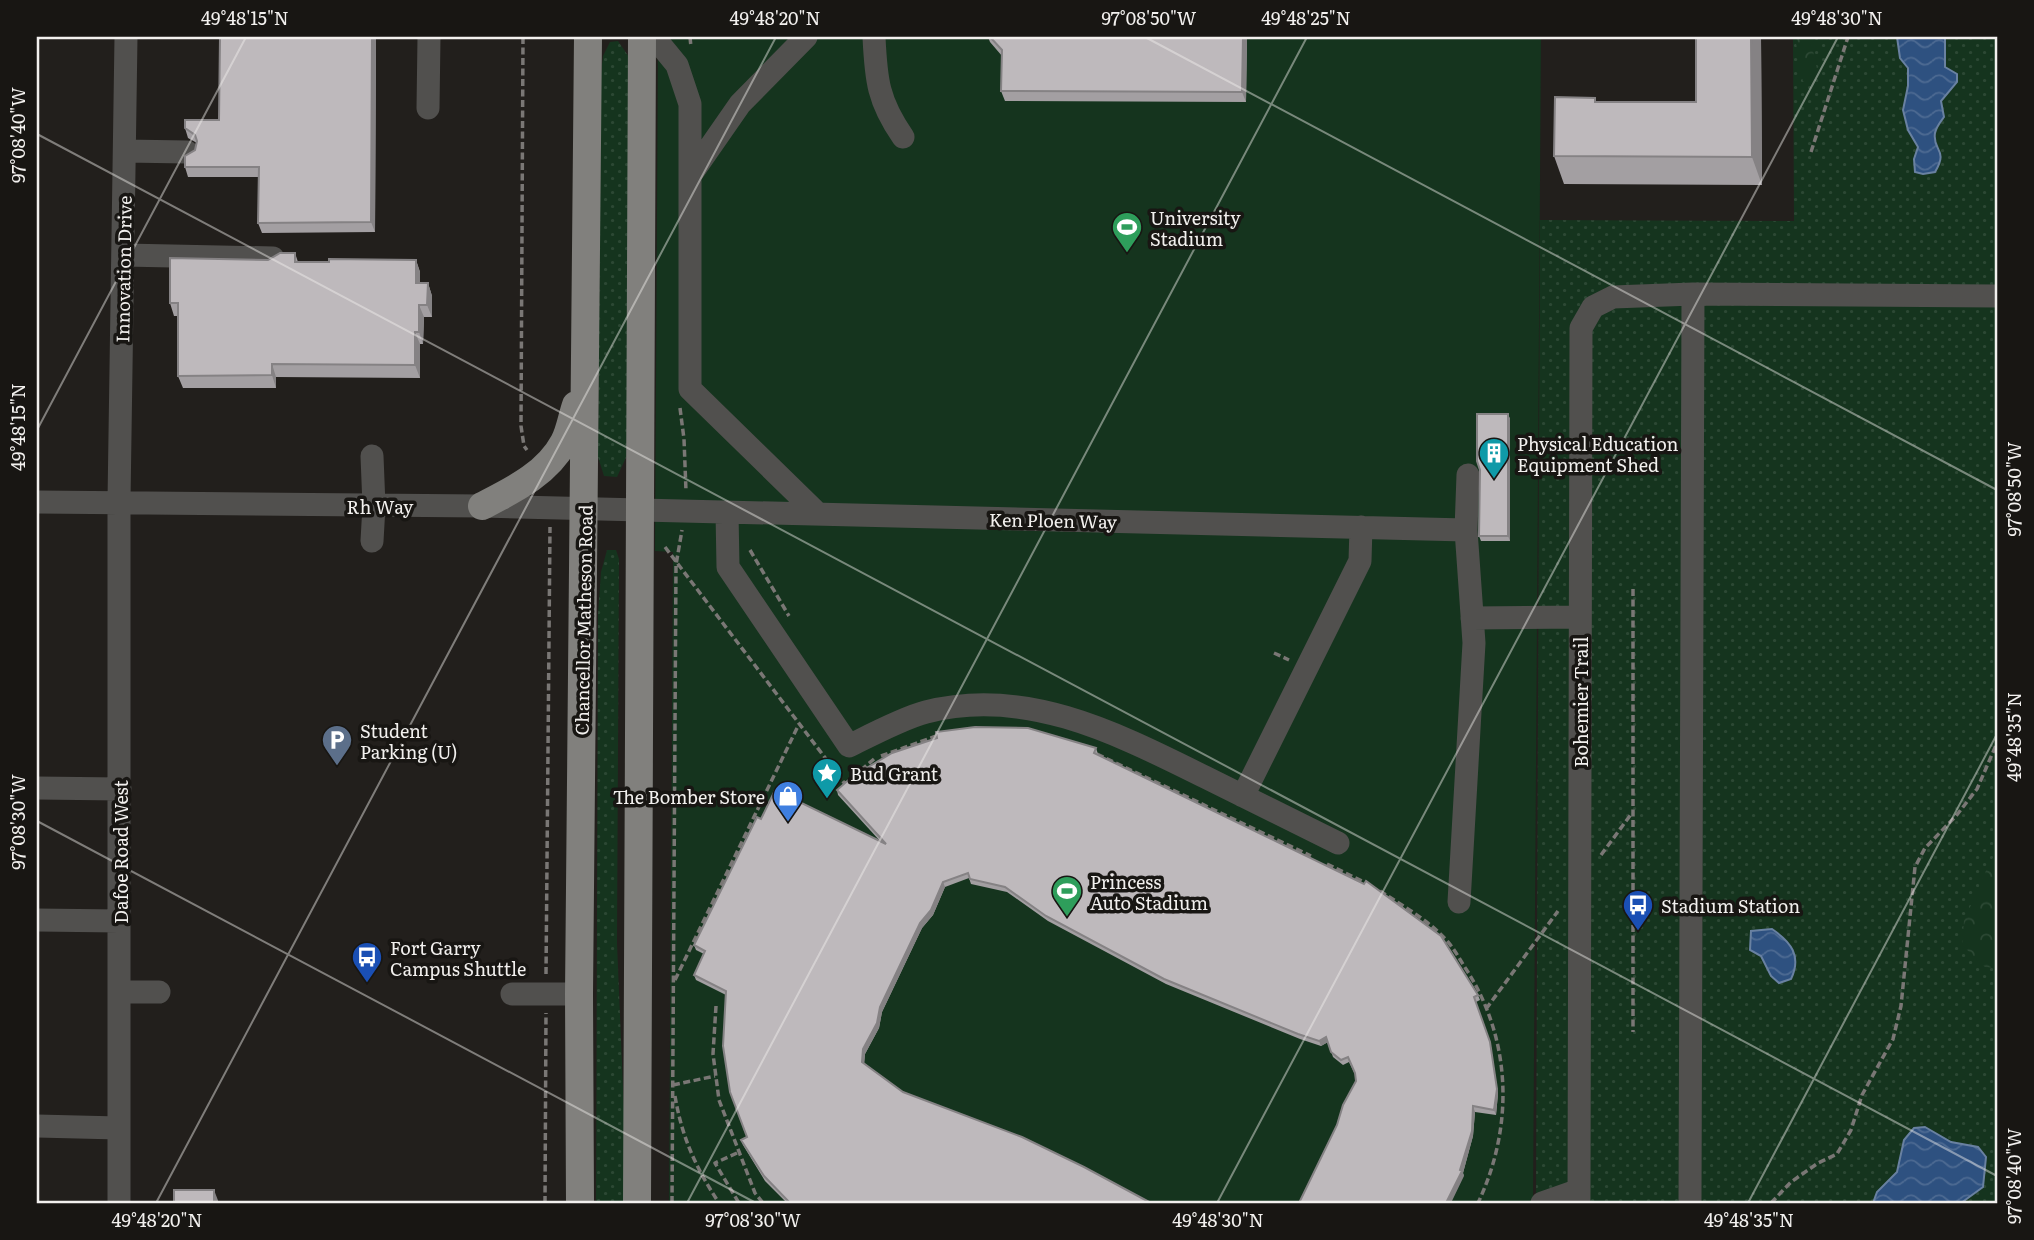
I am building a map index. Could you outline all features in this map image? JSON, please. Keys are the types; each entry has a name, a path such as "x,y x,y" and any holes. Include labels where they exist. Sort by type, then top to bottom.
{"main road":[{"name":"Chancellor Matheson Road","path":"580,1203 579,994 587,37"},
{"path":"637,1203 642,37"},
{"path":"482,506 520,487 542,470 564,442 586,375"}],"street":[{"name":"Innovation Drive","path":"119,501 126,37"},
{"path":"428,108 429,37"},
{"path":"654,37 677,65 690,104 690,389 818,514"},
{"path":"690,176 740,104 806,37"},
{"path":"874,37 876,81 888,116 904,137"},
{"path":"125,151 187,152"},
{"path":"124,255 273,258"},
{"path":"1690,1203 1693,293"},
{"name":"Bohemier Trail","path":"1579,1197 1581,328 1593,307 1613,297 1693,293 1997,296"},
{"path":"372,456 372,541"},
{"path":"1460,902 1474,643 1466,530 1468,475"},
{"name":"Dafoe Road West","path":"119,501 119,1203"},
{"name":"Rh Way","path":"37,502 640,510"},
{"name":"Ken Ploen Way","path":"640,510 1466,530"},
{"path":"727,512 728,567 849,746 926,712 975,705 1025,707 1074,719 1126,738 1338,843"},
{"path":"1243,796 1360,561 1361,527"},
{"path":"1472,618 1580,617"},
{"path":"37,788 120,789"},
{"path":"37,920 119,922"},
{"path":"120,992 159,992"},
{"path":"512,994 579,994"},
{"path":"37,1126 119,1128"},
{"path":"1542,1203 1579,1197"}],"path":[{"path":"523,37 521,426 524,446 542,470"},
{"path":"1811,152 1848,37"},
{"path":"545,1203 550,508"},
{"path":"662,543 676,565 845,783 874,759 943,734"},
{"path":"672,1203 676,565"},
{"path":"1633,589 1633,1032"},
{"path":"674,983 799,724"},
{"path":"1771,1203 1791,1182 1818,1163 1837,1154 1850,1130 1862,1095 1893,1039 1900,1006 1915,867 1925,848 1977,789 1997,743"},
{"path":"1096,754 1314,857"},
{"path":"1326,863 1364,881 1410,910 1448,942 1479,990 1498,1043 1504,1100 1498,1145 1478,1203"},
{"path":"716,1006 713,1054 719,1100 737,1152 755,1193 763,1203"},
{"path":"673,1084 715,1076"},
{"path":"673,1084 680,1128 705,1181 719,1203"},
{"path":"737,1152 715,1163 739,1203"}],"green space":[{"path":"658,37 1541,37 1533,1203 669,1203 673,552 655,551"},
{"path":"1793,37 1997,37 1997,1203 1536,1203 1540,220 1794,221"},
{"path":"1795,37 1810,37 1817,69 1803,82"},
{"path":"618,41 629,57 629,451 617,477 604,476 598,457 601,73 603,56 610,42"},
{"path":"607,550 616,550 619,559 617,943 625,1203 596,1203 598,614 601,572"},
{"path":"1997,851 1997,968 1985,967 1962,945 1964,921"}],"water":[{"path":"1897,37 1945,37 1945,67 1957,74 1957,82 1941,101 1944,117 1935,133 1940,159 1935,172 1915,172 1914,159 1918,147 1908,130 1903,110 1908,86 1908,68 1900,58"},
{"path":"1772,929 1785,939 1795,956 1791,979 1779,983 1771,976 1761,956 1750,950 1751,931"},
{"path":"1925,1127 1951,1142 1978,1147 1986,1157 1983,1187 1961,1203 1873,1203 1877,1192 1897,1172 1904,1140 1914,1128"}],"building":[{"path":"220,37 372,37 371,222 258,223 259,167 185,167 185,156 195,150 197,141 195,135 185,128 185,120 219,120"},
{"path":"990,37 1243,37 1242,92 1001,91 1002,50"},
{"path":"1696,37 1751,37 1752,157 1554,156 1555,97 1595,98 1595,102 1696,102"},
{"path":"280,253 295,253 295,262 329,262 329,259 416,260 416,283 428,283 427,305 419,305 419,332 415,332 415,365 272,364 272,375 178,376 178,303 170,303 170,258 268,260"},
{"name":"Physical Education Equipment Shed","path":"1477,414 1508,414 1508,536 1479,536"},
{"name":"Princess Auto Stadium","path":"975,727 1028,728 1096,748 1094,753 1364,884 1366,881 1441,936 1478,995 1474,997 1490,1042 1497,1089 1494,1110 1473,1106 1472,1131 1460,1170 1462,1171 1446,1203 1299,1203 1356,1081 1348,1057 1341,1060 1331,1052 1326,1037 1319,1041 1298,1034 1164,979 1046,916 1005,887 970,879 968,873 943,882 931,910 920,923 880,1007 877,1023 863,1049 862,1062 903,1092 1022,1137 1151,1203 790,1203 764,1176 741,1140 747,1137 730,1092 723,1046 726,991 694,975 705,951 694,945 757,817 761,819 775,790 886,844 837,790 853,776 892,753 937,738 936,732"},
{"path":"174,1190 214,1190 214,1203 174,1203"}],"place":[{"name":"University Stadium","path":"1127,254"},
{"name":"Physical Education Equipment Shed","path":"1494,480"},
{"name":"Student Parking (U)","path":"337,767"},
{"name":"Bud Grant","path":"827,800"},
{"name":"The Bomber Store","path":"788,823"},
{"name":"Princess Auto Stadium","path":"1067,918"},
{"name":"Stadium Station","path":"1638,932"},
{"name":"Fort Garry Campus Shuttle","path":"367,984"}]}
